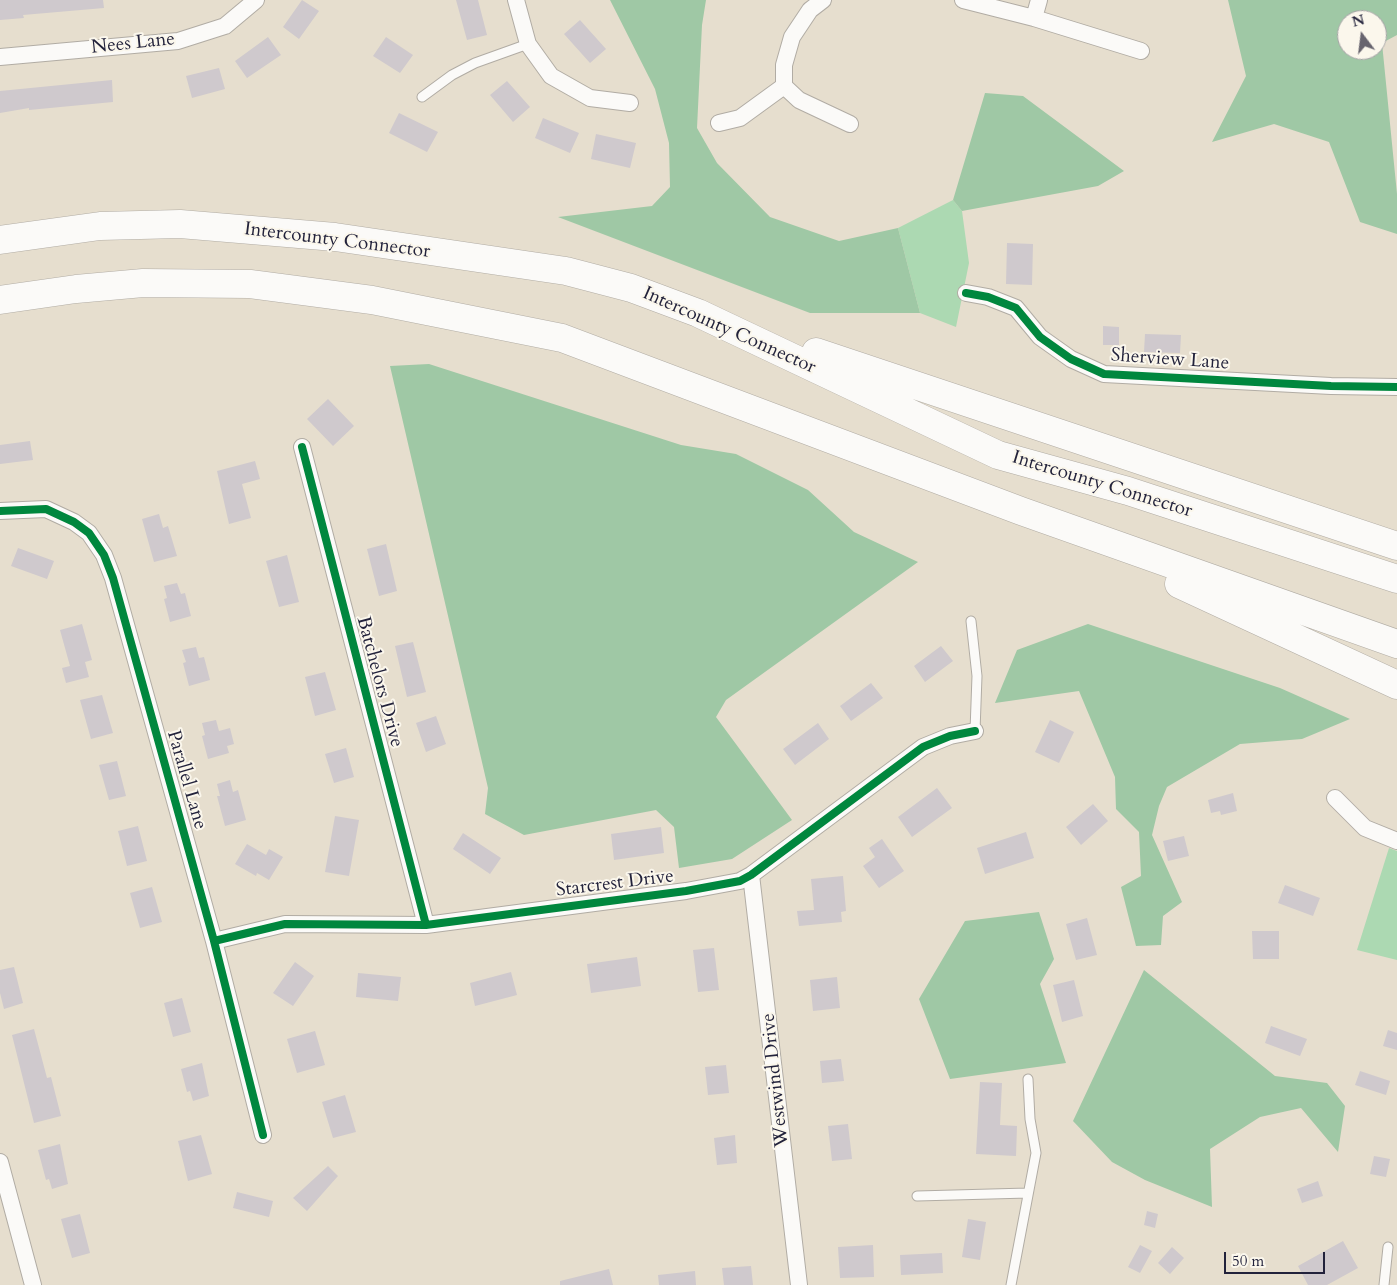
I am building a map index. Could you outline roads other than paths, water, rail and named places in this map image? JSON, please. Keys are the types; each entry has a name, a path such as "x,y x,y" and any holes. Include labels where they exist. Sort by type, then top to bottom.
{"highway":[{"name":"Intercounty Connector","path":"0,240 100,226 180,224 334,237 566,271 631,288 698,312 998,454 1128,491 1397,579"},
{"path":"0,300 76,289 191,282 250,284 372,300 562,338 1021,511 1397,644"},
{"path":"698,312 1397,546"},
{"path":"1021,511 1397,685"}],"street":[{"name":"Nees Lane","path":"0,57 178,41 225,26 256,0"},
{"path":"516,0 528,44 551,76 590,98 630,103"},
{"path":"823,0 810,10 792,37 784,65 784,86 799,100 850,124"},
{"path":"962,0 1034,18 1141,51"},
{"path":"1034,18 1039,0"},
{"path":"719,124 740,118 784,86"},
{"name":"Sherview Lane","path":"966,293 988,297 1016,308 1040,337 1071,359 1104,374 1331,386 1397,387"},
{"name":"Batchelors Drive","path":"302,447 426,925"},
{"name":"Parallel Lane","path":"0,511 7,509 46,509 74,522 89,533 104,555 113,578 214,940 262,1135"},
{"name":"Starcrest Drive","path":"214,940 285,924 426,925 686,891 740,881 751,875 923,747 950,736 975,731"},
{"path":"1336,798 1364,828 1397,842"},
{"name":"Westwind Drive","path":"751,875 799,1285"},
{"path":"0,1162 33,1285"}],"lane":[{"path":"422,96 452,75 475,63 528,44"},
{"path":"971,621 977,676 975,731"},
{"path":"1011,1285 1036,1153 1030,1120 1028,1079"},
{"path":"917,1196 1028,1193"},
{"path":"1384,1285 1388,1247"}]}
